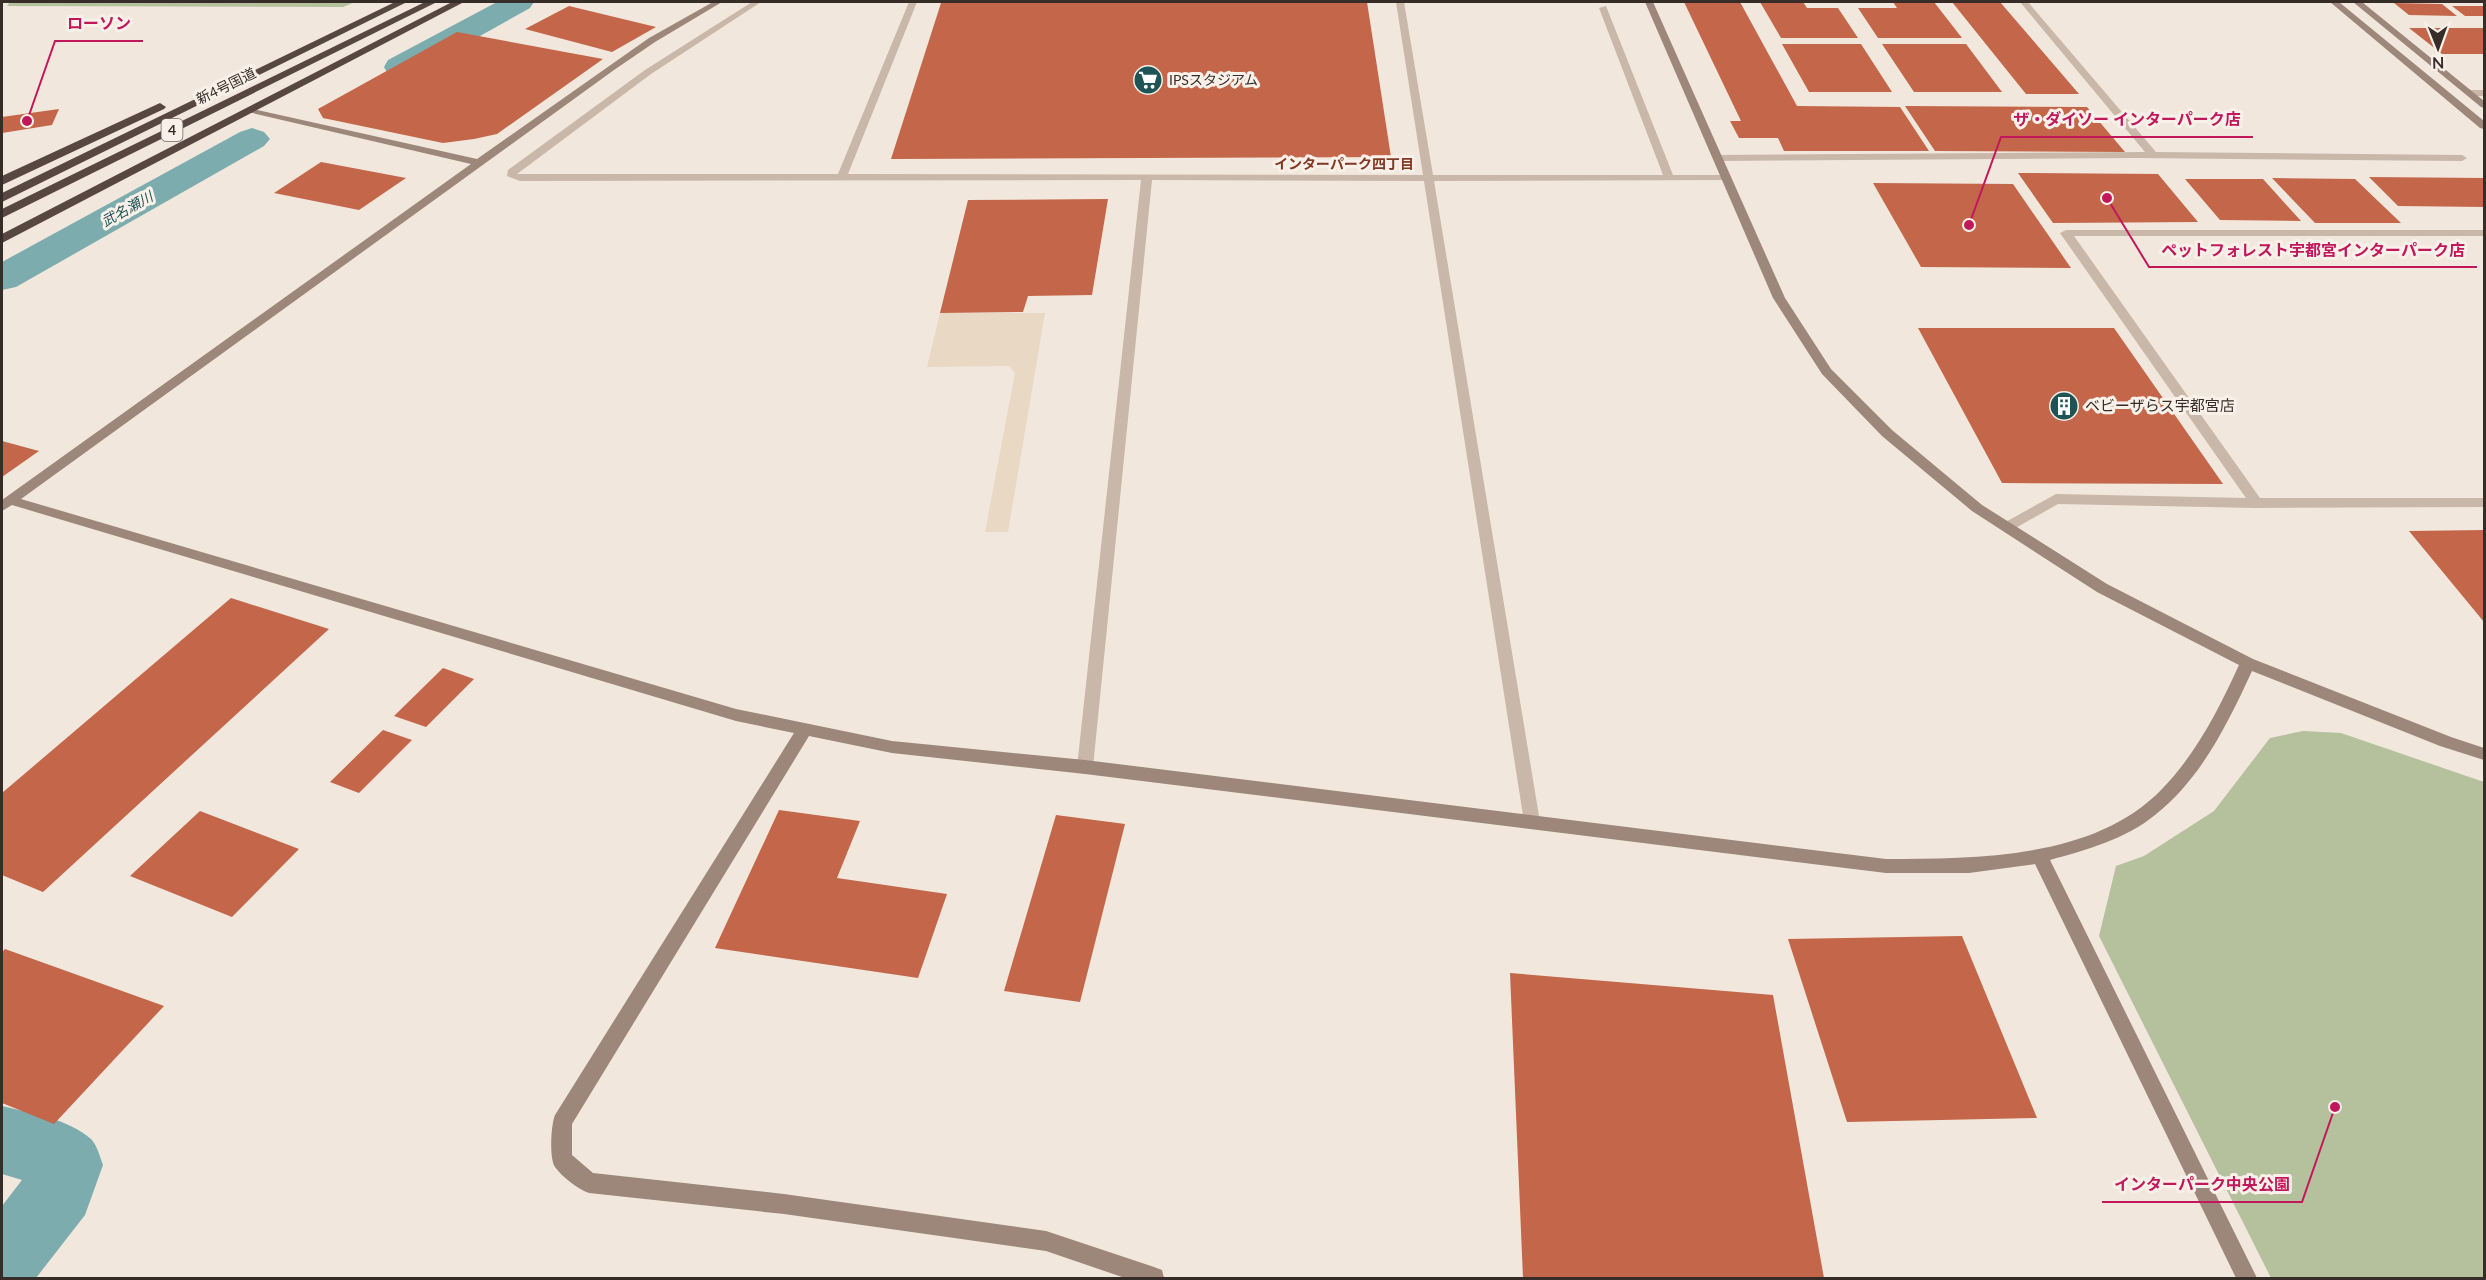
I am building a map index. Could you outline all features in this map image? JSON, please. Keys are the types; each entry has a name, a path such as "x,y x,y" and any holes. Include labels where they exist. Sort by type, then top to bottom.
{"highway":[{"path":"2,181 377,2"},
{"name":"新4号国道","path":"2,198 402,2"},
{"name":"新4号国道","path":"2,214 432,2"},
{"path":"2,239 459,2"}],"street":[{"path":"6,503 619,62 718,2"},
{"path":"757,2 648,72 512,172 512,176 1726,178"},
{"path":"842,177 913,2"},
{"path":"1400,2 1532,822"},
{"path":"1648,2 1779,298 1826,371 1887,433 1977,508 2102,588 2248,663 2446,742 2484,754"},
{"path":"2024,2 2152,155"},
{"path":"2334,2 2484,126"},
{"path":"2357,2 2484,105"},
{"path":"1603,8 1669,178"},
{"path":"2470,93 2484,93"},
{"path":"251,110 480,163"},
{"path":"1718,158 2152,155 2462,158"},
{"path":"1085,767 1147,178"},
{"path":"2256,503 2066,233 2484,233"},
{"path":"2007,527 2056,499 2256,503 2484,503"},
{"path":"6,503 736,715 804,731 892,747 1085,767 1886,866 1969,866 2040,855 2097,838 2134,821 2166,796 2199,757 2224,715 2248,663"},
{"path":"804,731 562,1122 562,1160 589,1183 784,1204 1046,1242 1154,1278"},
{"path":"2040,855 2247,1278"}],"green space":[{"path":"10,2 355,2 343,7 7,6"},
{"path":"2303,731 2341,733 2484,782 2484,1278 2271,1278 2099,936 2116,866 2144,856 2214,811 2270,738"}],"shaded area":[{"path":"940,313 1045,313 1008,532 985,532 1015,373 1009,366 927,367"}],"building":[{"name":"IPSスタジアム","path":"1367,2 1391,157 891,159 941,3"},
{"path":"1684,2 1740,2 1797,106 1900,107 1929,151 1784,151 1778,138 1739,138 1730,121 1741,121"},
{"path":"1760,2 1803,2 1807,8 1838,8 1858,38 1781,38"},
{"path":"1893,2 1934,2 1962,38 1878,38 1858,8 1897,8"},
{"path":"1952,2 2000,2 2079,94 2026,94"},
{"path":"2394,3 2442,4 2457,16 2409,15"},
{"path":"569,6 656,27 612,52 525,29"},
{"path":"2452,6 2484,6 2484,16 2465,16"},
{"path":"2409,28 2484,28 2484,54 2442,54"},
{"path":"457,32 603,59 497,134 474,139 443,143 323,118 318,109"},
{"path":"1782,44 1861,44 1892,92 1809,92"},
{"path":"1882,44 1966,44 2002,92 1914,92"},
{"path":"1905,106 2087,107 2125,152 1935,151"},
{"path":"59,109 52,125 2,133 2,117"},
{"path":"321,162 406,178 359,210 274,193"},
{"path":"2018,173 2158,174 2198,222 2053,223"},
{"path":"2369,177 2484,178 2484,207 2398,206"},
{"path":"2272,178 2355,179 2401,223 2315,223"},
{"path":"2185,179 2263,179 2301,221 2220,220"},
{"path":"1873,183 2013,184 2071,268 1921,267"},
{"path":"1108,199 1092,295 1028,296 1023,312 940,313 968,200"},
{"name":"ベビーザらス宇都宮店","path":"1918,328 2114,328 2223,484 2002,483"},
{"path":"2,441 39,451 2,477"},
{"path":"2484,530 2484,622 2409,531"},
{"path":"231,598 329,629 43,892 2,875 2,793"},
{"path":"443,668 474,679 426,727 394,716"},
{"path":"383,730 412,740 359,793 330,782"},
{"path":"779,810 860,821 837,878 947,894 918,978 715,948"},
{"path":"200,811 299,849 232,917 130,876"},
{"path":"1056,815 1125,824 1080,1002 1004,991"},
{"path":"1962,936 2037,1118 1847,1122 1788,939"},
{"path":"5,949 164,1006 54,1124 2,1103 2,952"},
{"path":"1510,973 1773,995 1824,1278 1523,1278"}],"waterway":[{"name":"武名瀬川","path":"400,67 519,2"},
{"name":"武名瀬川","path":"2,278 252,139"},
{"name":"武名瀬川","path":"2,1140 49,1153 68,1165 60,1190 2,1263"}],"place":[{"name":"IPSスタジアム","path":"1148,80"},
{"name":"ローソン","path":"27,121"},
{"name":"ペットフォレスト宇都宮インターパーク店","path":"2107,198"},
{"name":"ザ・ダイソー インターパーク店","path":"1969,225"},
{"name":"ベビーザらス宇都宮店","path":"2064,406"},
{"name":"インターパーク中央公園","path":"2335,1107"}],"district":[{"name":"インターパーク四丁目","path":"1344,164"}]}
